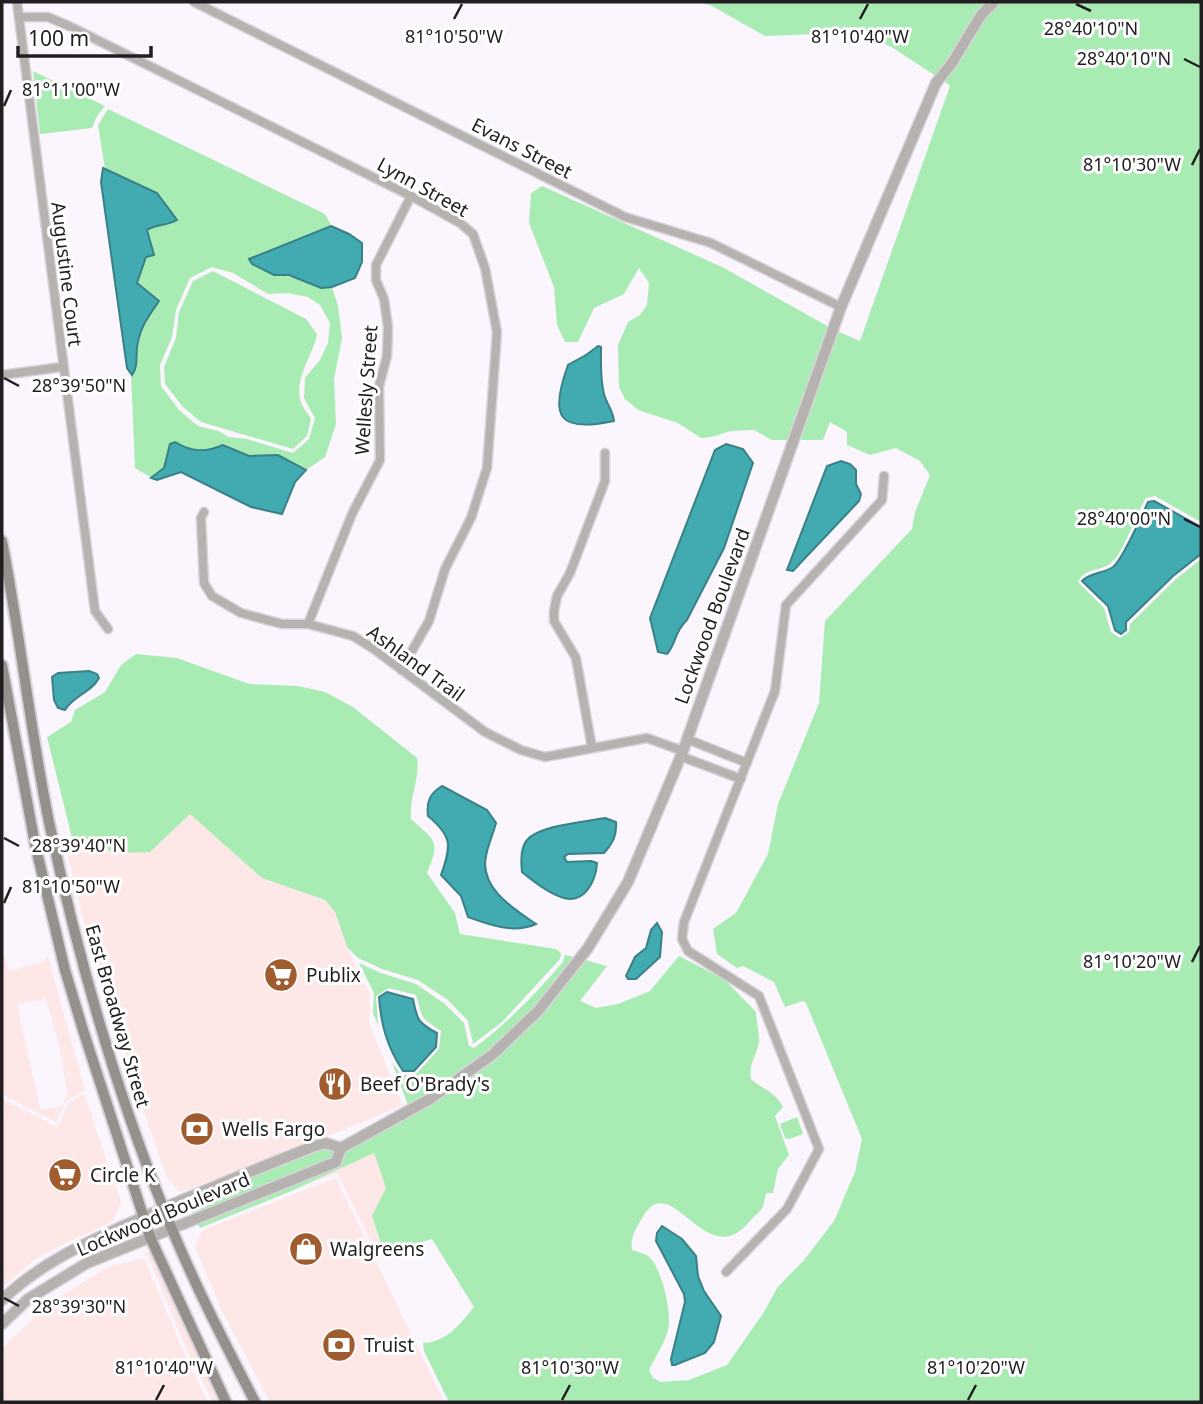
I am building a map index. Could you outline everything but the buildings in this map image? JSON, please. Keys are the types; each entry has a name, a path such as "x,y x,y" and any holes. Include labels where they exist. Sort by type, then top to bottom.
{"main road":[{"name":"East Broadway Street","path":"2,541 39,771 83,965 130,1119 171,1228 198,1290 256,1402"},
{"name":"East Broadway Street","path":"2,665 34,844 65,970 142,1217 226,1402"},
{"path":"65,970 83,965"}],"street":[{"name":"Augustine Court","path":"17,2 95,611 108,629"},
{"name":"Evans Street","path":"194,2 625,217 711,243 841,307"},
{"name":"Lockwood Boulevard","path":"2,1324 28,1299 71,1271 336,1163 341,1148 430,1099 492,1055 539,1010 588,948 628,882 682,754 841,307 936,83 952,63 981,15 994,2"},
{"name":"Lynn Street","path":"19,17 48,17 69,26 411,196 460,222 472,234 485,268 497,332 486,468 471,518 445,569 429,621 401,670"},
{"name":"Wellesly Street","path":"308,624 352,514 380,460 379,386 387,356 388,327 384,299 376,280 376,265 411,196"},
{"path":"2,375 62,367"},
{"path":"592,748 576,658 554,621 554,611 556,596 570,573 606,481 605,453"},
{"path":"726,1272 787,1209 818,1149 759,996 688,951 682,939 684,922 775,691 786,605 882,500 884,476"},
{"name":"Ashland Trail","path":"204,512 201,518 204,583 212,596 241,613 282,624 308,624 354,636 485,732 521,750 545,757 648,738 741,779"},
{"path":"687,739 747,763"},
{"name":"Lockwood Boulevard","path":"2,1300 15,1287 68,1251 163,1207 312,1147 326,1143 341,1148"}],"shaded area":[{"path":"190,813 262,878 324,900 335,912 347,947 370,995 369,1023 402,1105 180,1192 167,1178 129,1068 85,926 67,851 73,842 99,840 150,852"},
{"path":"2,945 8,971 40,963 48,957 85,1090 67,1100 56,1122 2,1094","holes":["46,999 61,1053 67,1093 62,1107 40,1109 17,1004"]},
{"path":"84,1094 121,1202 113,1221 39,1256 2,1287 2,1099 57,1127 69,1103"},
{"path":"374,1153 386,1188 372,1216 384,1253 380,1260 338,1174 289,1192"},
{"path":"336,1178 444,1402 270,1402 222,1311 195,1246 203,1230"},
{"path":"151,1251 221,1402 213,1402 190,1358 148,1256 143,1254"},
{"path":"144,1258 187,1360 208,1402 2,1402 2,1348 47,1305 108,1267"}],"green space":[{"path":"699,2 987,2 936,76 893,48 851,27 816,34 765,36 712,6"},
{"path":"1000,2 1201,2 1201,522 1155,496 1146,498 1116,558 1107,566 1085,574 1078,582 1104,608 1111,632 1120,638 1129,632 1130,624 1175,580 1201,559 1201,1402 449,1402 424,1351 423,1343 446,1336 474,1307 432,1239 384,1253 372,1216 386,1188 374,1153 289,1192 200,1228 197,1223 337,1167 344,1152 432,1103 498,1056 585,960 607,966 580,1001 596,1008 618,1004 650,991 679,956 724,979 756,1012 759,1040 751,1068 751,1079 773,1094 783,1107 775,1116 789,1155 778,1169 773,1193 766,1193 760,1210 732,1235 717,1236 664,1204 652,1206 641,1220 632,1238 632,1250 646,1255 658,1270 669,1313 668,1330 649,1370 653,1378 661,1382 689,1380 727,1365 764,1312 777,1288 804,1260 834,1221 855,1172 862,1139 806,1003 803,1001 785,1007 774,982 743,966 737,968 717,954 713,929 736,913 768,854 778,804 819,703 825,621 912,529 915,512 930,475 920,461 896,448 870,455 847,445 847,432 830,422 823,440 798,440 837,331 860,341 950,86 944,81"},
{"path":"33,71 105,106 92,128 40,134"},
{"path":"108,109 325,214 332,227 274,275 332,287 338,306 342,338 334,379 336,424 325,457 305,471 278,455 249,457 223,445 199,450 175,442 170,444 164,468 152,478 135,468 131,373 135,370 141,334 159,301 137,283 147,256 147,230 177,219 157,193 105,169 98,125","holes":["212,267 233,273 268,294 288,293 308,297 320,305 330,323 328,343 320,360 305,378 304,398 315,418 309,439 293,453 247,439 228,437 219,431 198,426 179,410 161,386 160,365 172,337 176,310 190,278"]},
{"path":"542,186 722,267 829,327 789,440 772,440 754,430 731,431 701,438 678,423 638,410 625,399 619,387 618,345 628,322 640,315 647,305 649,283 639,268 624,294 594,308 578,342 565,342 557,325 554,287 529,223 531,193"},
{"path":"213,271 306,319 317,334 302,374 299,391 302,404 311,419 307,436 293,449 201,422 183,407 165,384 164,367 176,338 179,312 193,281"},
{"path":"136,654 177,658 249,684 298,686 325,692 353,707 417,758 411,819 433,842 434,854 427,873 455,913 460,934 556,949 561,953 560,959 502,1022 473,1044 468,1021 448,1000 418,980 358,958 347,947 335,912 325,900 262,878 190,814 150,852 112,853 99,840 73,842 47,737 71,722 75,710 105,692 121,665"},
{"path":"565,955 575,957 545,996 520,1022 490,1050 457,1075 405,1107 408,1105 392,1062 401,1075 415,1075 439,1049 441,1031 423,1017 416,995 389,988 376,996 378,1025 373,1013 374,993 359,963 416,984 445,1004 464,1023 469,1046 474,1048 532,997 563,962"},
{"path":"797,1117 803,1134 785,1138 780,1124"},
{"path":"325,1149 335,1152 332,1159 193,1214 188,1202"}],"water":[{"path":"103,168 157,193 177,220 147,230 154,255 146,257 137,283 159,301 141,331 132,375 127,368 101,182"},
{"path":"331,226 362,243 362,262 355,278 332,287 321,288 289,275 274,275 252,264 249,259"},
{"path":"598,346 601,347 603,388 614,421 581,425 570,422 563,417 559,409 559,397 568,365"},
{"path":"175,442 199,450 223,445 249,456 278,455 306,470 295,482 282,514 251,507 181,472 157,480 151,478 164,468 170,444"},
{"path":"726,444 743,449 753,463 724,548 670,650 667,654 658,652 650,618 715,450"},
{"path":"841,461 856,470 856,484 861,494 859,501 793,571 787,570 827,466"},
{"path":"1154,501 1201,527 1201,554 1173,576 1126,622 1126,630 1121,634 1115,630 1108,606 1082,581 1113,567 1122,555 1148,502"},
{"path":"89,671 97,674 99,678 96,683 65,710 58,708 54,700 52,677 58,673"},
{"path":"442,786 487,810 496,823 486,856 488,878 500,896 536,924 511,928 468,917 461,896 441,875 448,842 442,829 428,816 430,798"},
{"path":"605,818 616,822 616,827 614,839 604,853 568,854 564,857 567,862 597,863 592,883 583,894 571,899 558,896 522,872 523,847 533,835 552,828"},
{"path":"657,923 662,932 660,957 636,979 628,979 626,976 635,957 646,948 651,930"},
{"path":"387,992 413,999 419,1020 437,1033 436,1047 414,1071 403,1071 386,1036 379,997"},
{"path":"662,1226 682,1239 696,1256 698,1276 704,1291 721,1316 714,1342 705,1353 675,1365 672,1365 671,1359 685,1302 684,1294 656,1241"}],"place":[{"name":"Publix","path":"281,975"},
{"name":"Beef O'Brady's","path":"335,1084"},
{"name":"Wells Fargo","path":"197,1129"},
{"name":"Circle K","path":"65,1175"},
{"name":"Walgreens","path":"306,1249"},
{"name":"Truist","path":"339,1345"}]}
